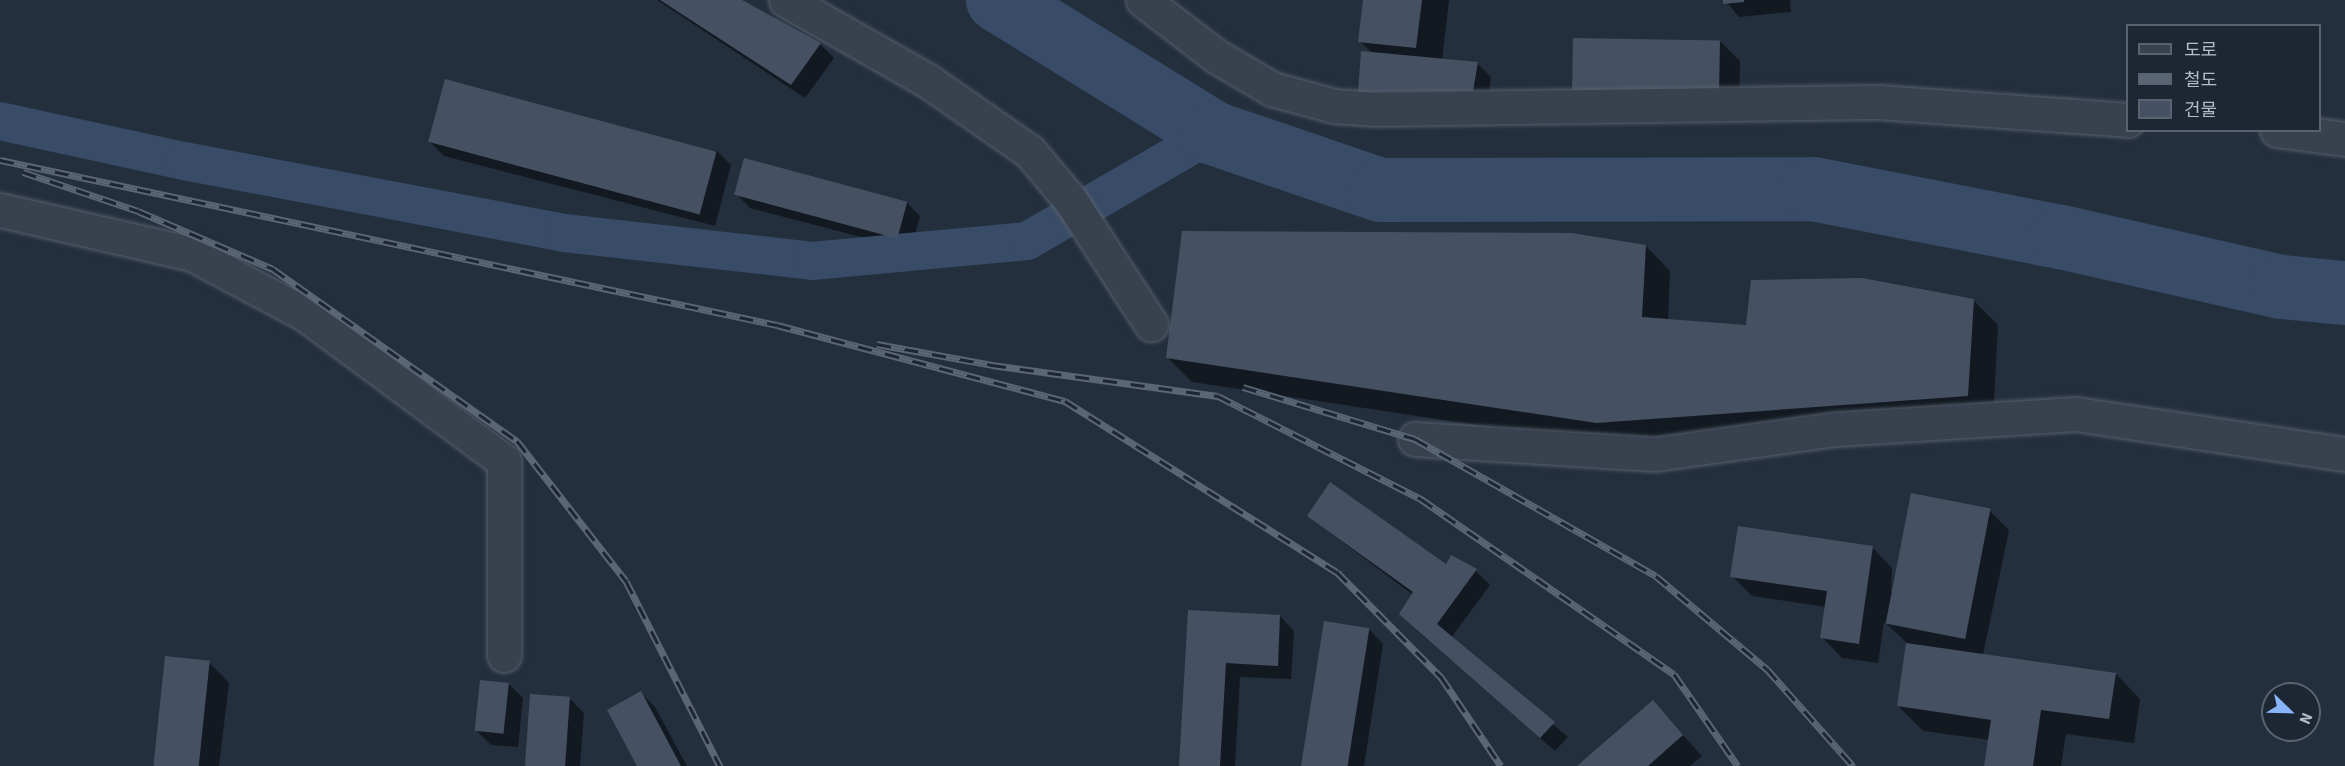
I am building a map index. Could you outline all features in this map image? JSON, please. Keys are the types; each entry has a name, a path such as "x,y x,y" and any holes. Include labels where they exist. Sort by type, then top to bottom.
{"street":[{"path":"786,0 928,81 1030,152 1071,201 1152,324"},
{"path":"1143,0 1216,56 1272,89 1334,106 1376,110 1880,102 2126,120"},
{"path":"2292,132 2345,139"},
{"path":"0,210 192,254 305,314 504,461 504,655"},
{"path":"1415,439 1655,454 1836,429 2076,414 2345,454"}],"building":[{"path":"660,0 742,0 821,43 791,85"},
{"path":"1363,0 1422,0 1416,48 1358,42"},
{"path":"1723,0 1744,0 1744,2 1723,4"},
{"path":"1573,38 1720,41 1719,95 1572,92"},
{"path":"1361,51 1478,62 1473,91 1358,92"},
{"path":"445,79 716,152 700,215 428,142"},
{"path":"744,158 907,202 897,238 734,195"},
{"path":"1182,231 1572,233 1646,245 1642,317 1746,325 1751,280 1862,278 1974,299 1968,396 1596,423 1166,358"},
{"path":"1330,482 1446,564 1451,555 1477,569 1437,624 1555,722 1540,738 1399,614 1413,592 1307,516"},
{"path":"1911,493 1991,508 1965,639 1886,624"},
{"path":"1738,526 1873,546 1859,644 1820,638 1827,591 1730,577"},
{"path":"1188,610 1280,615 1278,666 1226,663 1220,766 1179,766"},
{"path":"1324,621 1369,628 1348,766 1301,766"},
{"path":"1906,643 2116,673 2109,719 2041,710 2033,766 1984,766 1991,720 1897,706"},
{"path":"165,656 210,661 199,766 153,766"},
{"path":"480,680 509,683 504,734 475,731"},
{"path":"641,691 681,766 637,766 607,710"},
{"path":"530,694 570,697 565,766 525,766"},
{"path":"1653,700 1683,735 1648,766 1577,766"}],"waterway":[{"path":"998,0 1213,133 1380,190 1813,189 2061,237 2281,287 2345,293"},
{"path":"0,121 184,161 564,233 812,261 1027,241 1213,133"}],"railway":[{"path":"0,160 777,325 1065,401 1337,572 1441,677 1501,766"},
{"path":"23,172 138,211 273,269 517,441 626,581 720,766"},
{"path":"877,344 992,365 1218,396 1421,499 1674,674 1738,766"},
{"path":"1243,387 1415,439 1656,576 1767,669 1853,766"}]}
